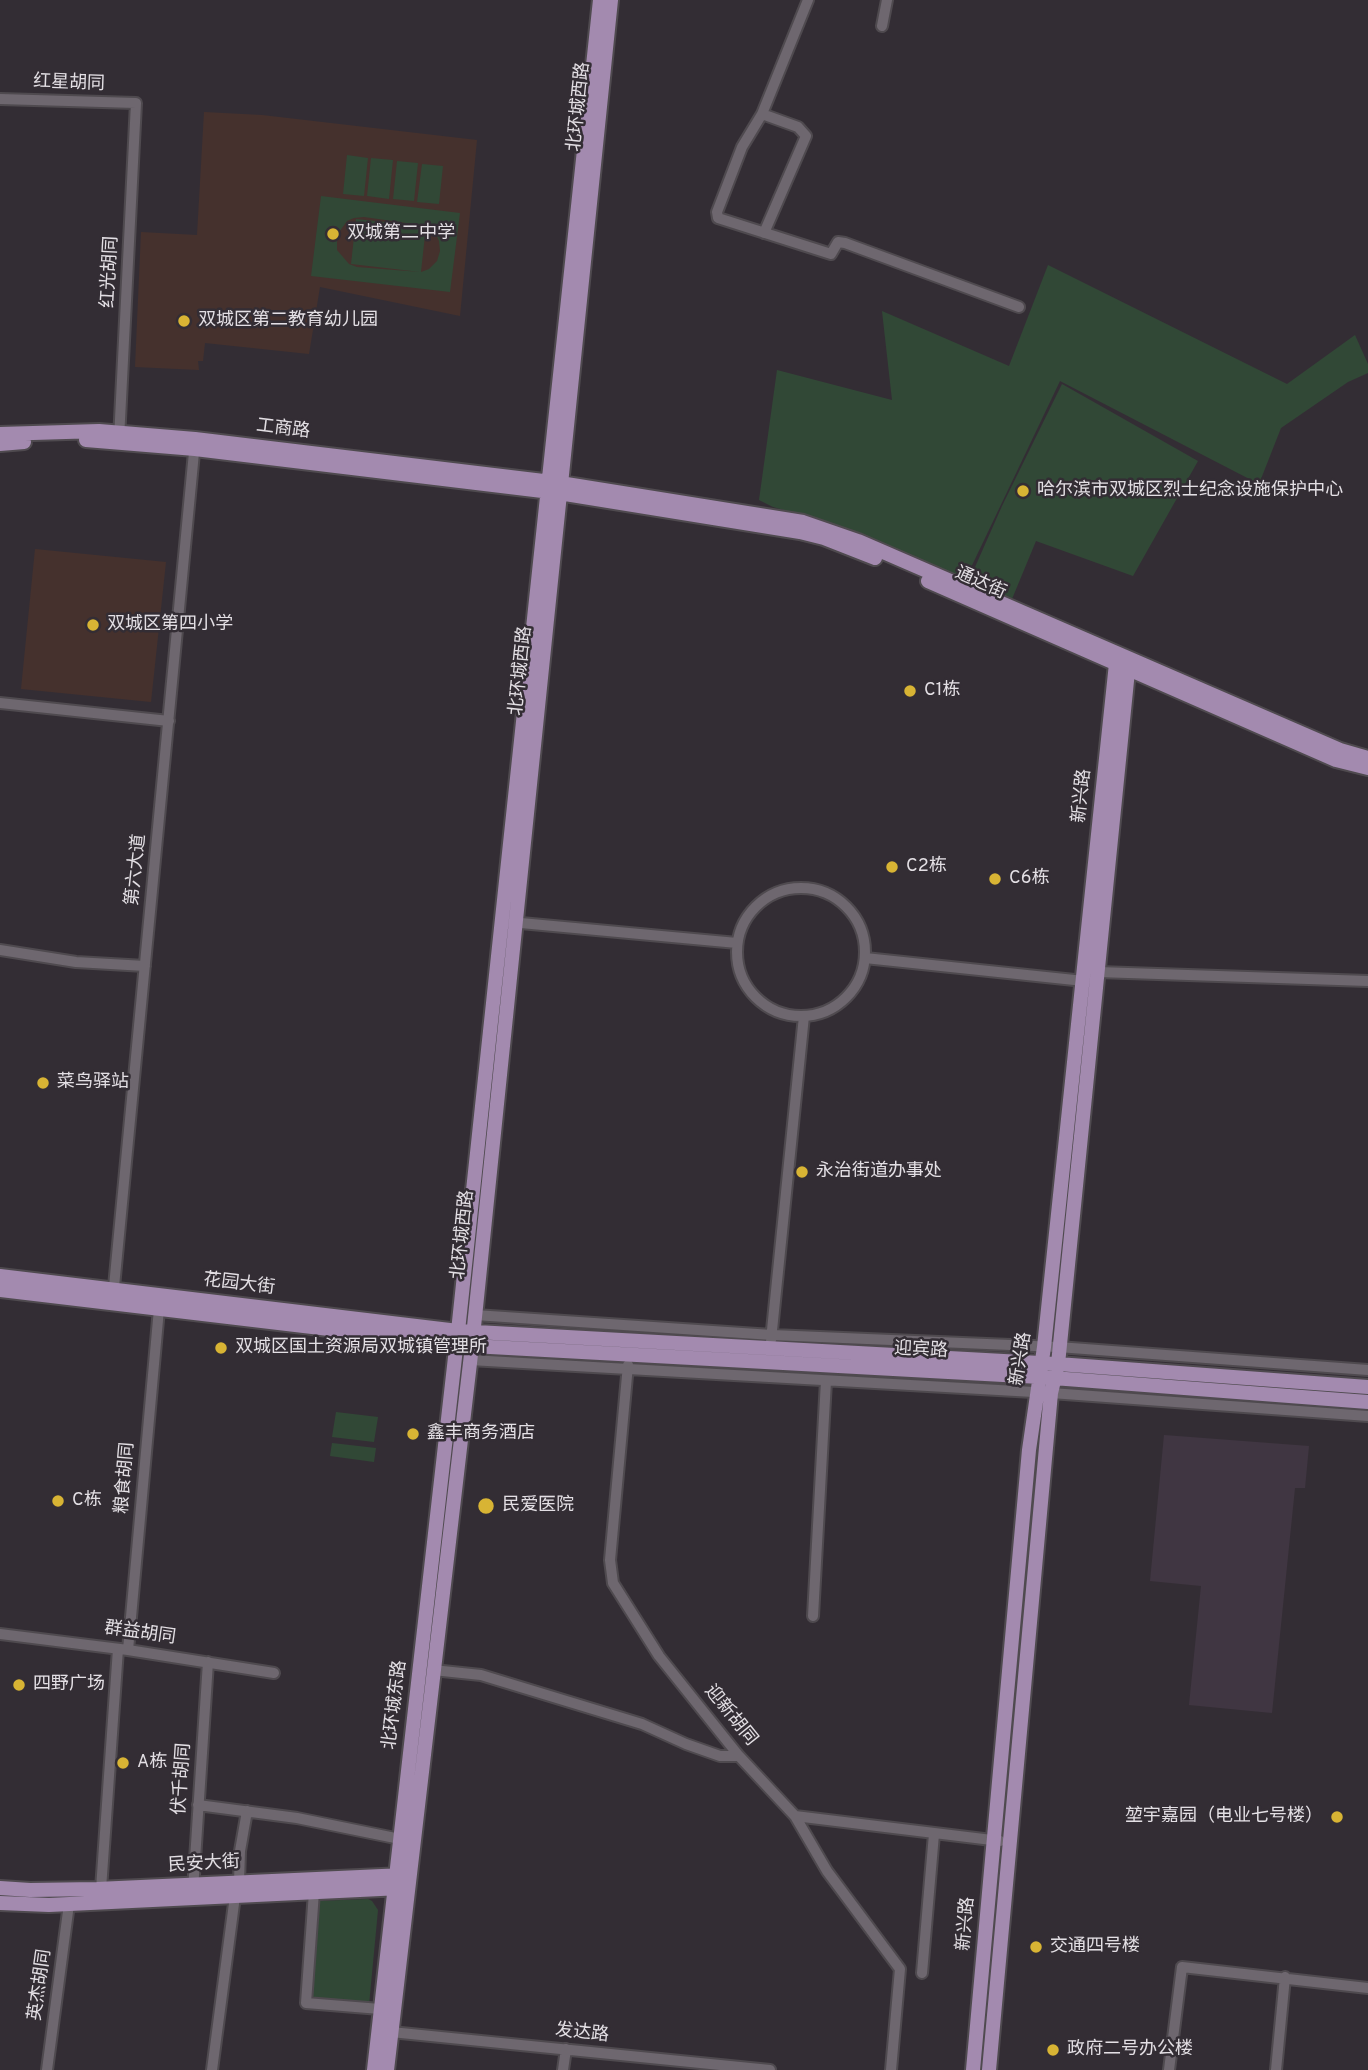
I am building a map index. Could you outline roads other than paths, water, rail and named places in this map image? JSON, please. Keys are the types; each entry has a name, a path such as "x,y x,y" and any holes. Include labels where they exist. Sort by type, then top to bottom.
{"main road":[{"name":"北环城西路","path":"554,487 600,0"},
{"name":"北环城西路","path":"457,1338 508,921 554,487 611,0"},
{"name":"工商路","path":"0,434 119,437 195,444 554,487"},
{"name":"工商路","path":"0,444 119,437"},
{"name":"通达街","path":"554,487 779,518 827,529 1336,760 1368,768"},
{"name":"通达街","path":"1122,662 1340,750 1368,758"},
{"name":"新兴路","path":"989,2070 1011,1841 1043,1393 1041,1370 1051,1347 1122,662"},
{"name":"北环城西路","path":"472,1346 508,921"},
{"name":"花园大街","path":"0,1276 114,1289 457,1338 472,1346"},
{"name":"花园大街","path":"0,1290 159,1309 457,1338"},
{"name":"北环城东路","path":"387,2070 402,1882 400,1839 457,1338"},
{"name":"北环城东路","path":"374,2070 380,2009 402,1882 433,1670 472,1346"},
{"name":"迎宾路","path":"472,1346 770,1348 1041,1370 1368,1387"},
{"name":"迎宾路","path":"472,1346 628,1362 770,1348 821,1365 1041,1370"},
{"name":"新兴路","path":"973,2070 994,1841 1043,1393 1057,1371 1051,1347"},
{"name":"迎宾路","path":"1057,1371 1368,1402"},
{"name":"民安大街","path":"0,1903 69,1904 193,1891 402,1882"},
{"name":"民安大街","path":"237,1889 314,1892 402,1882"},
{"name":"民安大街","path":"0,1888 52,1891 193,1891"}],"street":[{"path":"808,0 762,114 742,147 717,212 718,218 831,254 838,242 845,243 1019,307"},
{"path":"882,26 887,0"},
{"name":"红星胡同","path":"0,100 136,103"},
{"name":"红光胡同","path":"119,437 136,103"},
{"path":"762,114 798,127 806,136 764,233"},
{"name":"第六大道","path":"112,1304 195,444"},
{"path":"0,703 169,721"},
{"path":"798,887 820,890 840,900 855,916 864,936 865,958 860,978 849,995 833,1008 814,1015 793,1016 774,1010 757,999 744,983 737,964 737,943 744,922 757,904 776,892 798,887"},
{"path":"508,921 737,943"},
{"path":"0,950 76,962 145,966"},
{"path":"865,958 1091,977 1368,981"},
{"path":"770,1348 804,1016"},
{"name":"粮食胡同","path":"101,1889 159,1309"},
{"path":"475,1315 770,1348 1051,1347 1368,1370"},
{"path":"628,1362 823,1381 1043,1393 1368,1416"},
{"name":"迎新胡同","path":"628,1362 610,1560 613,1583 659,1656 739,1756 795,1816 827,1871 900,1969 891,2070"},
{"path":"813,1616 823,1381 821,1365"},
{"name":"群益胡同","path":"0,1634 123,1649 274,1673"},
{"name":"伏千胡同","path":"193,1891 208,1662"},
{"path":"433,1670 481,1675 642,1724 720,1756 739,1756"},
{"path":"198,1805 297,1818 400,1839"},
{"path":"212,2070 247,1811"},
{"path":"795,1816 1011,1841"},
{"path":"922,1973 934,1834"},
{"path":"314,1892 306,2003 380,2009"},
{"name":"英杰胡同","path":"47,2070 69,1904"},
{"path":"1169,2070 1182,1967 1368,1988"},
{"path":"1276,2070 1285,1977"},
{"name":"发达路","path":"391,2032 770,2070"},
{"path":"564,2070 566,2049"}],"place":[{"name":"双城第二中学","path":"333,234"},
{"name":"双城区第二教育幼儿园","path":"184,321"},
{"name":"哈尔滨市双城区烈士纪念设施保护中心","path":"1023,491"},
{"name":"双城区第四小学","path":"93,625"},
{"name":"C1栋","path":"910,691"},
{"name":"C2栋","path":"892,867"},
{"name":"C6栋","path":"995,879"},
{"name":"菜鸟驿站","path":"43,1083"},
{"name":"永治街道办事处","path":"802,1172"},
{"name":"双城区国土资源局双城镇管理所","path":"221,1348"},
{"name":"鑫丰商务酒店","path":"413,1434"},
{"name":"C栋","path":"58,1501"},
{"name":"民爱医院","path":"486,1506"},
{"name":"四野广场","path":"19,1685"},
{"name":"A栋","path":"123,1763"},
{"name":"堃宇嘉园（电业七号楼）","path":"1337,1817"},
{"name":"交通四号楼","path":"1036,1947"},
{"name":"政府二号办公楼","path":"1053,2050"}]}
